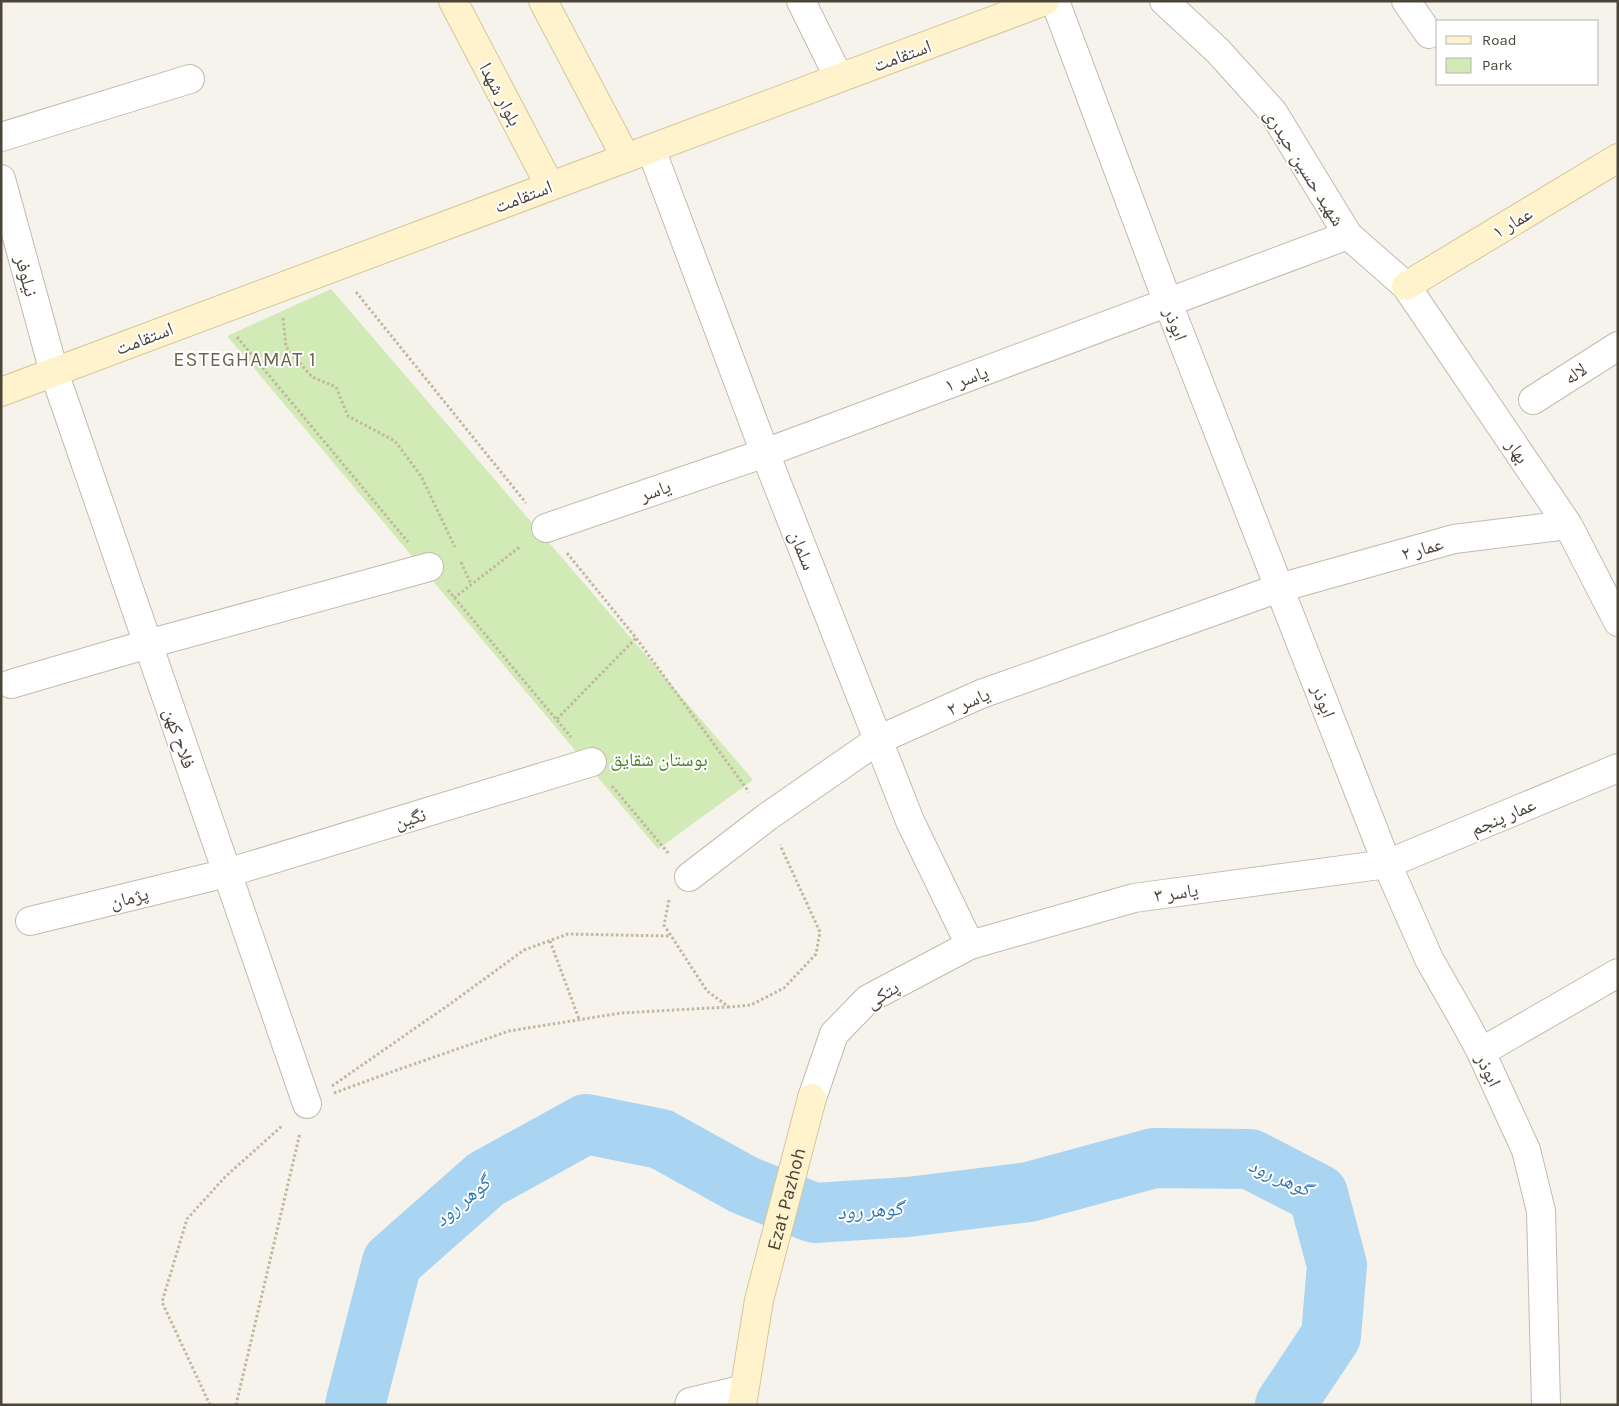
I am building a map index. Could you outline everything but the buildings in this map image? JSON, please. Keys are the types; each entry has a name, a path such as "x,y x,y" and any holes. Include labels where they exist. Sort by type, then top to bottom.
{"main road":[{"name":"بلوار شهدا","path":"453,1 550,186"},
{"path":"543,1 626,158"},
{"name":"استقامت","path":"1,392 1045,1"},
{"name":"عمار ۱","path":"1406,286 1618,158"},
{"name":"Ezat Pazhoh","path":"743,1397 759,1300 812,1098"}],"street":[{"path":"801,1 840,78"},
{"name":"ابوذر","path":"1055,1 1168,303 1387,864 1429,959 1481,1052 1526,1150 1541,1211 1546,1405"},
{"name":"شهید حسین حیدری","path":"1164,1 1218,51 1273,112 1348,235 1406,286"},
{"path":"1406,1 1429,34"},
{"path":"1,137 190,79"},
{"name":"سلمان","path":"651,148 765,453 910,821 970,946"},
{"name":"نیلوفر","path":"1,179 54,372"},
{"path":"1168,303 1348,235"},
{"name":"بهار","path":"1406,286 1568,524 1616,613"},
{"name":"یاسر ۱","path":"765,453 1168,303"},
{"name":"لاله","path":"1533,400 1618,346"},
{"name":"فلاح کهن","path":"54,372 306,1104"},
{"name":"یاسر","path":"546,528 765,453"},
{"name":"عمار ۲","path":"1279,588 1454,539 1568,524"},
{"path":"11,684 148,644 429,567"},
{"name":"یاسر ۲","path":"689,877 767,817 878,740 981,694 1279,588"},
{"name":"نگین","path":"227,873 592,762"},
{"name":"عمار پنجم","path":"1387,864 1618,768"},
{"name":"یاسر ۳","path":"970,946 1134,898 1387,864"},
{"name":"پژمان","path":"30,921 227,873"},
{"name":"پتکی","path":"812,1098 834,1034 868,999 970,946"},
{"path":"1481,1052 1618,973"},
{"path":"689,1405 690,1402 743,1397"}],"path":[{"path":"280,288 286,347 312,378 336,388 348,416 395,441 421,476 456,550"},
{"path":"216,311 689,877 670,895 664,925 707,992 729,1007"},
{"path":"454,598 546,528"},
{"path":"460,559 471,584"},
{"path":"556,719 636,638"},
{"path":"306,1104 510,1031 621,1013 751,1005 784,988 816,954 820,932 767,817"},
{"path":"210,1405 162,1302 187,1219 225,1177 306,1104 442,1010 524,950 568,934 670,936"},
{"path":"550,941 579,1020"},
{"path":"236,1405 306,1104"}],"green space":[{"name":"بوستان شقایق","path":"331,289 753,780 658,849 227,336"}],"waterway":[{"name":"گوهر رود","path":"355,1405 392,1262 486,1179 586,1124 661,1139 744,1185 814,1213 908,1207 1029,1192 1154,1158 1250,1159 1318,1194 1337,1265 1331,1336 1285,1405"}],"district":[{"name":"ESTEGHAMAT 1","path":"245,359"}]}
